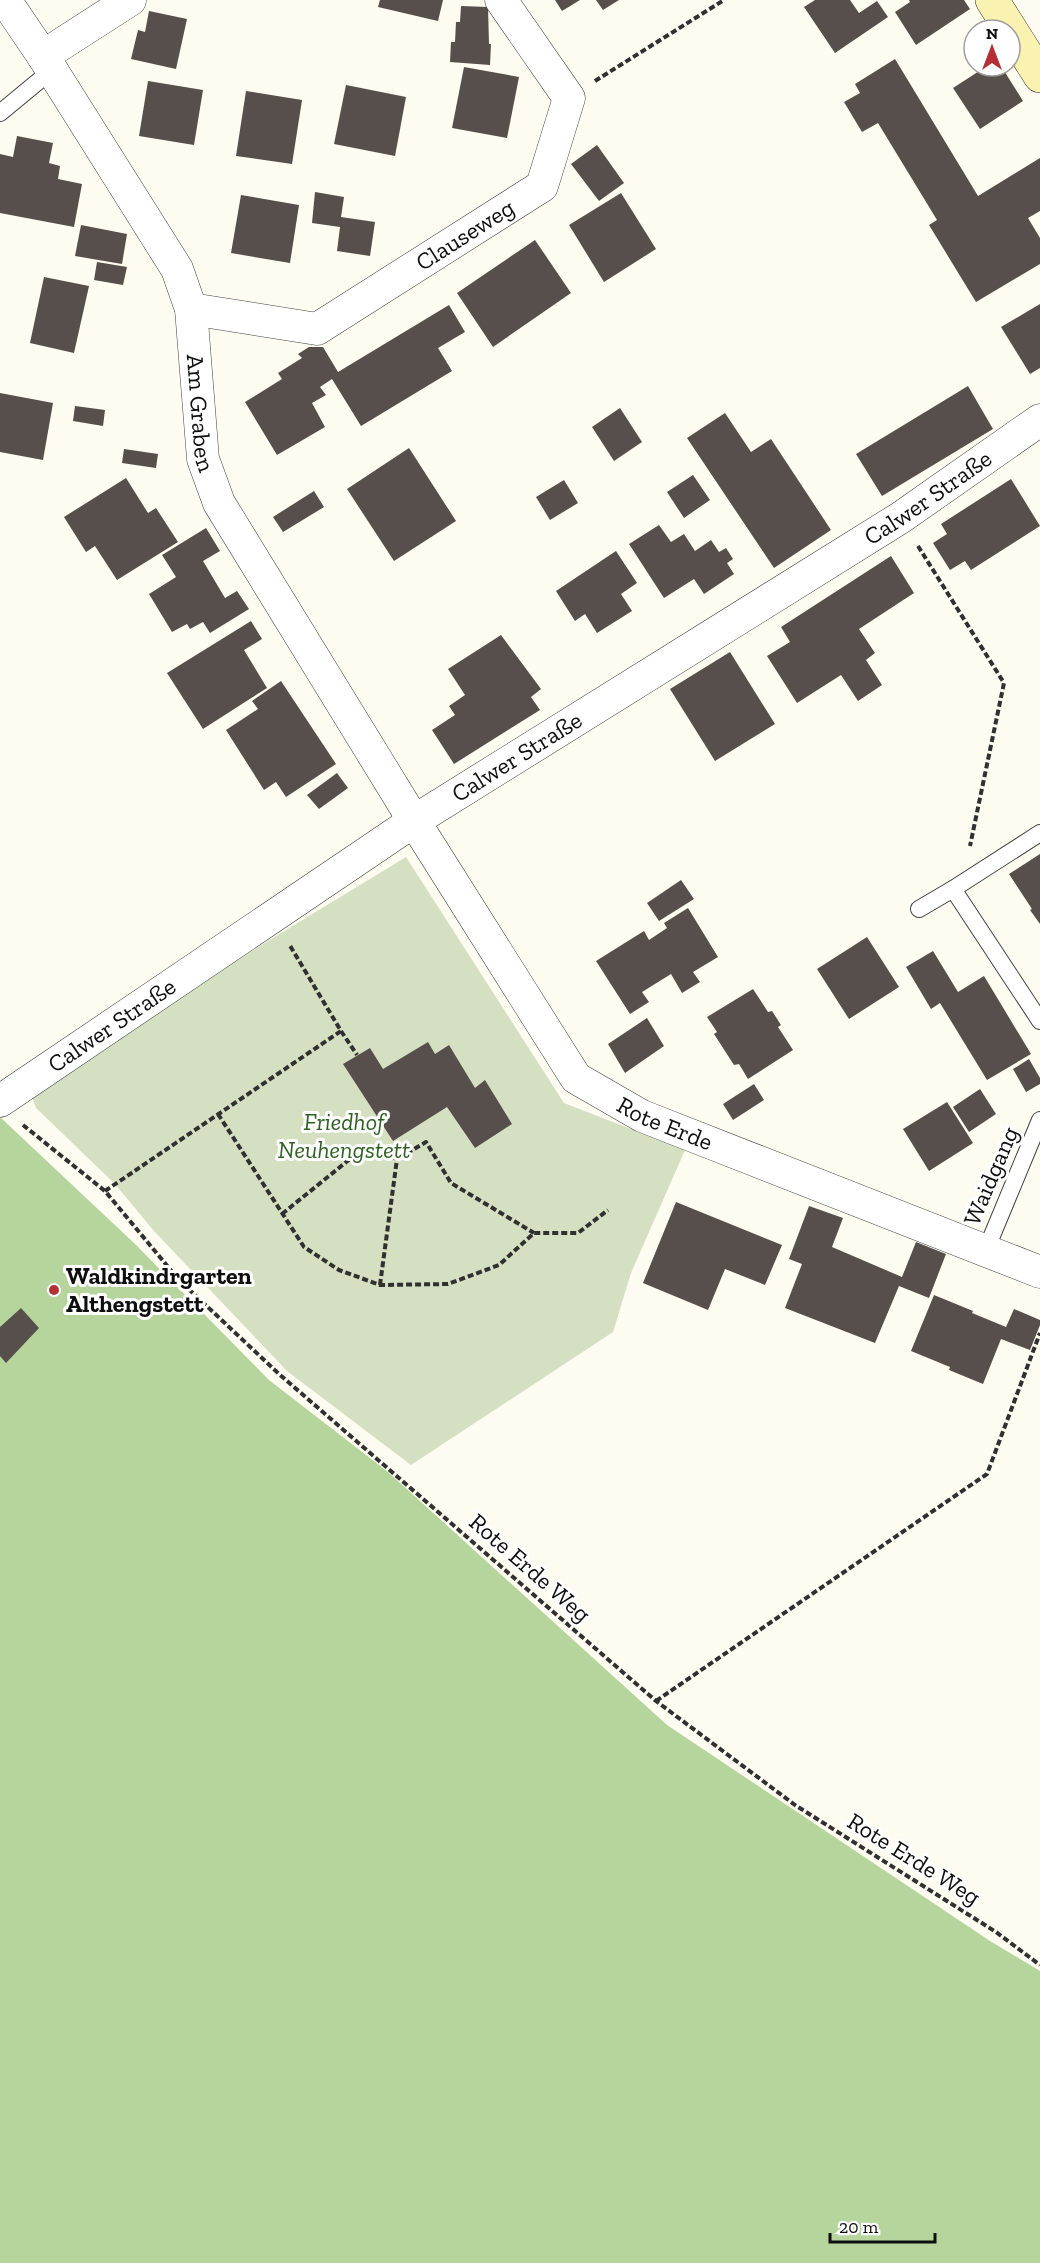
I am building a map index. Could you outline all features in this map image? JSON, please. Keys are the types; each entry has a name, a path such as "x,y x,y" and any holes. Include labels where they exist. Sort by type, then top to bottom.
{"street":[{"name":"Am Graben","path":"5,0 48,63 177,269 191,309 203,459 219,503 414,821"},
{"path":"48,63 130,0"},
{"path":"501,0 569,98"},
{"path":"992,0 1040,76"},
{"name":"Clauseweg","path":"191,309 317,328 542,186 569,98"},
{"name":"Calwer Straße","path":"0,1101 414,821 900,518 1040,420"},
{"name":"Rote Erde","path":"414,821 576,1078 642,1116 1040,1272"}],"lane":[{"path":"0,112 48,63"},
{"path":"920,909 1040,833"},
{"path":"953,889 1040,1021"},
{"name":"Waidgang","path":"986,1250 1040,1120"}],"path":[{"path":"569,98 724,0"},
{"path":"900,518 1004,682 969,849 953,889"},
{"path":"295,952 357,1055"},
{"path":"105,1191 341,1031"},
{"path":"219,1114 304,1247 339,1270 380,1285 448,1284 499,1265 534,1233"},
{"name":"Rote Erde Weg","path":"43,1142 105,1191 179,1280 279,1374 656,1701 795,1805 996,1932 1040,1965"},
{"path":"397,1159 426,1142 451,1183 534,1233 578,1233 608,1210"},
{"path":"282,1214 366,1146 397,1159"},
{"path":"380,1285 397,1159"},
{"path":"656,1701 987,1474 1040,1333"}],"green space":[{"name":"Friedhof Neuhengstett","path":"406,857 564,1103 685,1150 631,1273 613,1332 411,1465 287,1371 154,1231 115,1184 36,1108 31,1094 181,994"},
{"path":"0,1117 134,1243 269,1380 388,1472 667,1725 990,1941 1040,1971 1040,2263 0,2263"}],"building":[{"path":"380,0 443,0 438,21 378,7"},
{"path":"555,0 580,0 562,11"},
{"path":"596,0 619,0 603,10"},
{"path":"815,0 850,0 859,13 877,1 888,17 835,53 804,7"},
{"path":"909,0 964,0 970,9 916,45 895,12 910,2"},
{"path":"461,6 488,7 490,65 450,62 451,42 455,42 456,22 460,22"},
{"path":"149,11 187,19 176,69 131,59 138,30 145,32"},
{"path":"895,59 978,196 1040,158 1040,211 1028,218 1040,238 1040,264 976,302 929,225 937,220 878,123 862,132 844,102 860,93 855,84"},
{"path":"464,67 519,77 507,138 452,128"},
{"path":"968,78 1009,78 1023,101 980,129 953,88"},
{"path":"148,81 203,90 194,145 139,136"},
{"path":"346,85 406,97 395,156 334,144"},
{"path":"246,91 302,100 292,164 236,156"},
{"path":"17,136 53,143 49,163 60,166 58,179 82,184 74,227 0,213 0,154 13,157"},
{"path":"597,145 624,183 599,201 571,164"},
{"path":"315,192 344,197 341,217 375,222 370,256 337,251 340,227 312,223"},
{"path":"621,193 656,249 604,282 569,225"},
{"path":"241,195 299,205 290,263 231,253"},
{"path":"81,225 127,234 122,264 75,256"},
{"path":"535,240 571,293 493,347 457,293"},
{"path":"97,262 127,267 123,285 94,280"},
{"path":"44,277 89,286 74,353 30,343"},
{"path":"1040,304 1040,368 1030,374 1001,327"},
{"path":"449,305 465,332 438,348 452,371 361,426 332,379 320,387 326,395 312,403 325,427 277,455 245,402 282,379 278,373 302,358 298,354 309,347 323,347 338,372"},
{"path":"968,386 993,429 882,496 856,454"},
{"path":"0,393 53,403 43,460 0,452"},
{"path":"75,406 105,410 103,426 73,421"},
{"path":"620,408 642,442 614,461 592,427"},
{"path":"725,413 751,452 771,439 831,530 774,568 687,438"},
{"path":"409,448 456,521 394,561 347,489"},
{"path":"124,449 158,454 156,468 122,463"},
{"path":"693,475 710,500 684,518 667,492"},
{"path":"126,478 148,513 156,508 178,542 117,580 95,546 86,552 64,517"},
{"path":"1011,479 1040,526 971,570 965,561 950,570 933,543 947,534 941,524"},
{"path":"564,480 578,503 550,520 536,497"},
{"path":"314,491 324,507 283,532 273,517"},
{"path":"659,525 671,542 684,534 695,551 711,540 719,552 726,548 733,559 727,563 734,574 704,594 694,579 664,598 629,544"},
{"path":"206,528 220,551 203,561 225,598 237,591 249,609 210,633 203,622 190,629 187,624 172,632 149,594 176,577 162,555"},
{"path":"616,551 637,583 621,594 632,611 597,633 585,614 575,621 556,591"},
{"path":"891,556 914,593 859,629 875,653 866,660 882,685 858,701 841,675 797,703 767,656 790,642 781,627"},
{"path":"251,621 262,639 244,650 267,688 203,729 167,673"},
{"path":"501,635 541,689 531,697 540,710 454,764 432,730 455,715 449,706 465,695 448,669"},
{"path":"730,652 775,724 715,761 670,689"},
{"path":"281,681 336,764 286,797 276,782 264,790 226,730 258,709 252,701"},
{"path":"337,773 348,788 319,809 307,795"},
{"path":"1040,854 1040,924 1009,874"},
{"path":"681,880 694,899 659,921 647,903"},
{"path":"688,908 718,957 693,972 700,982 682,993 671,974 642,992 649,1002 630,1014 596,961 644,931 649,940 667,928 664,923"},
{"path":"867,937 899,987 849,1019 817,969"},
{"path":"933,951 958,992 984,976 1031,1054 987,1080 940,1003 931,1009 906,967"},
{"path":"753,989 768,1012 772,1011 781,1025 778,1027 793,1050 748,1079 739,1064 734,1065 714,1034 717,1032 707,1017"},
{"path":"647,1018 664,1046 625,1073 608,1044"},
{"path":"428,1042 435,1054 449,1045 475,1088 485,1080 512,1124 475,1148 447,1107 393,1141 343,1064 370,1048 383,1069"},
{"path":"1029,1059 1040,1078 1040,1084 1026,1092 1013,1069"},
{"path":"754,1084 764,1100 733,1120 723,1104"},
{"path":"980,1089 996,1114 969,1132 953,1107"},
{"path":"947,1102 973,1143 929,1171 903,1129"},
{"path":"676,1202 782,1245 765,1285 725,1269 708,1310 643,1283"},
{"path":"809,1206 843,1218 832,1247 902,1277 916,1242 946,1254 929,1298 899,1286 875,1343 785,1308 802,1264 789,1259"},
{"path":"934,1295 1006,1327 1014,1309 1040,1320 1030,1350 1001,1339 983,1384 911,1351"},
{"path":"21,1308 39,1328 6,1363 0,1356 0,1327"}],"place":[{"name":"Waldkindrgarten Althengstett","path":"54,1290"}]}
